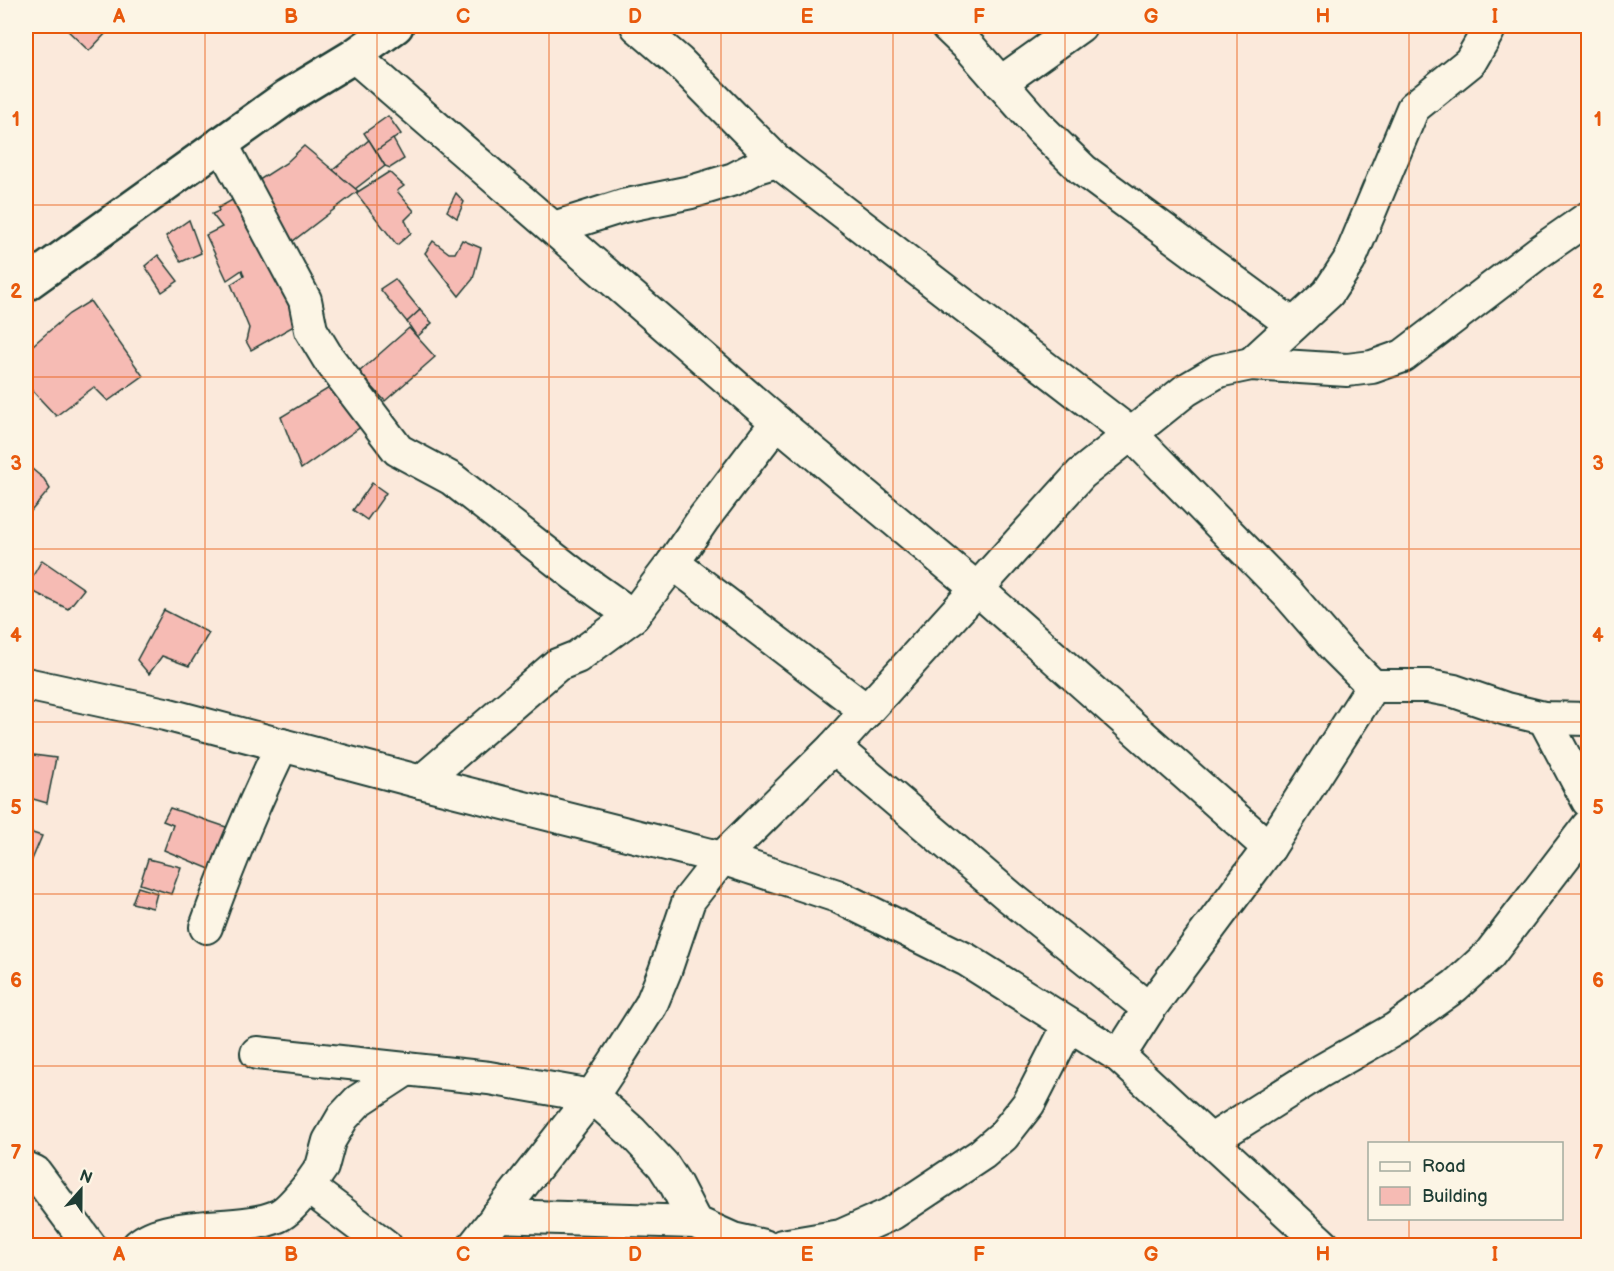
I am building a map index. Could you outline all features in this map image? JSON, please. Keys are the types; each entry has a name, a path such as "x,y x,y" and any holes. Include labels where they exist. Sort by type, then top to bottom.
{"street":[{"path":"26,284 288,96 354,56 396,26"},
{"path":"637,26 679,62 777,161 1131,434 1289,595 1372,686 1428,686 1454,691 1506,709 1544,718 1588,719"},
{"path":"947,26 1042,130 1083,170 1293,326"},
{"path":"1000,83 1080,26"},
{"path":"1251,364 1328,293 1349,261 1413,108 1470,62 1488,31 1488,26"},
{"path":"354,56 777,422 976,588 1269,848"},
{"path":"221,143 304,300 311,330 328,358 398,450 452,479 575,575 633,616"},
{"path":"554,228 623,206 692,192 734,179 757,167 777,161"},
{"path":"474,1245 592,1096 651,1005 689,900 722,858 834,747 1081,474 1186,390 1218,371 1251,364 1347,370 1372,367 1403,356 1539,252 1588,218"},
{"path":"421,782 556,665 577,657 633,616 777,422"},
{"path":"673,563 867,711"},
{"path":"26,684 165,714 722,858 837,896 967,960 1119,1056 1324,1245"},
{"path":"1119,1056 1149,1009 1269,848 1372,686"},
{"path":"1544,718 1588,801"},
{"path":"206,927 246,822 282,745"},
{"path":"834,747 1011,897 1149,1009"},
{"path":"1210,1141 1321,1071 1395,1029 1455,986 1489,955 1588,826"},
{"path":"782,1245 841,1236 893,1213 982,1154 1003,1136 1029,1103 1070,1025"},
{"path":"257,1053 489,1078 592,1096 632,1132 663,1165 695,1222"},
{"path":"138,1245 160,1234 258,1223 281,1215 308,1187 321,1167 329,1141 343,1117 358,1101 407,1069"},
{"path":"26,1168 34,1172 90,1245"},
{"path":"308,1187 386,1245"},
{"path":"497,1216 695,1222 735,1242 764,1245"}],"building":[{"path":"63,26 100,26 107,32 89,51"},
{"path":"388,116 401,134 376,151 364,133"},
{"path":"393,139 404,159 390,168 385,166 376,151"},
{"path":"369,140 385,166 355,189 333,170"},
{"path":"304,146 358,191 289,244 256,182 286,163"},
{"path":"389,172 404,186 397,191 414,211 405,220 411,233 397,245 356,193"},
{"path":"456,193 464,202 457,218 447,211"},
{"path":"241,195 301,322 251,350 246,341 249,328 231,284 244,276 242,270 227,280 206,235 222,227 212,214"},
{"path":"189,220 201,253 181,262 166,236"},
{"path":"462,240 481,248 473,279 459,296 425,253 433,241 449,253 455,253"},
{"path":"158,255 178,281 162,292 145,266"},
{"path":"395,279 420,310 407,322 380,289"},
{"path":"90,301 143,376 108,401 94,387 56,416 26,384 26,351 69,314"},
{"path":"420,310 432,323 417,337 407,322"},
{"path":"409,328 435,357 385,401 359,372"},
{"path":"334,385 362,426 301,469 281,417"},
{"path":"26,464 44,479 50,489 26,517"},
{"path":"372,483 386,493 367,520 353,510"},
{"path":"42,560 84,589 68,609 26,588"},
{"path":"164,610 209,633 189,666 162,656 149,674 137,660"},
{"path":"26,754 56,758 47,803 26,797"},
{"path":"170,808 235,830 217,872 164,850 173,825 163,821"},
{"path":"26,831 42,836 26,874"},
{"path":"148,859 181,867 171,894 140,884"},
{"path":"138,887 157,893 153,908 132,903"}]}
